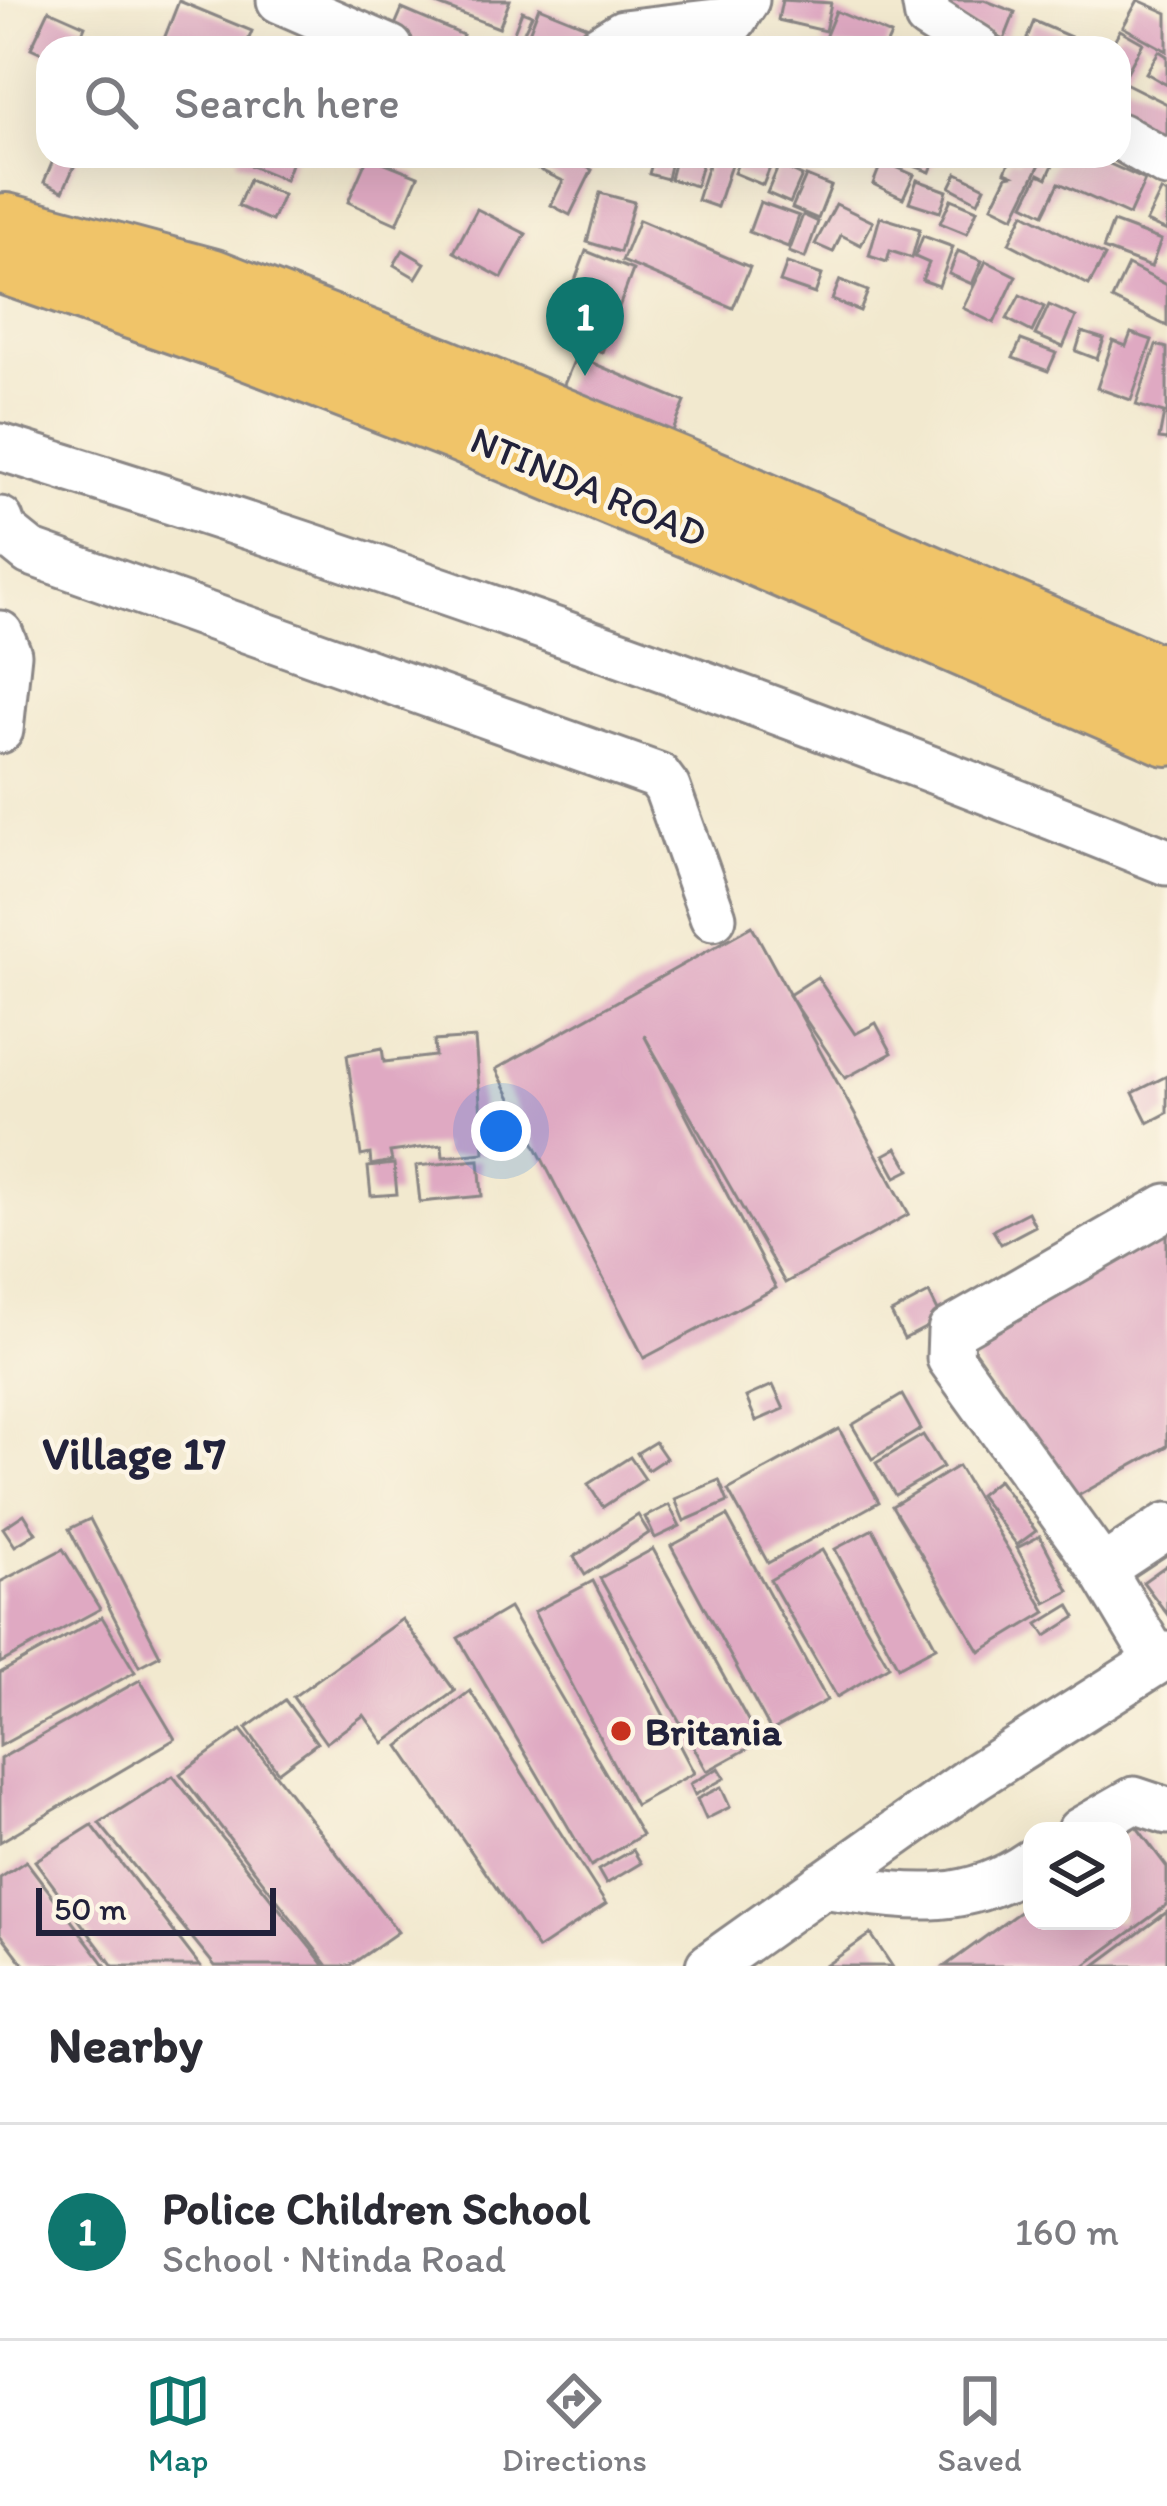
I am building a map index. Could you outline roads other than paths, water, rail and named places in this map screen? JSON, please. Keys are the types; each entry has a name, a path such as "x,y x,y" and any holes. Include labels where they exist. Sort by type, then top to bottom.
{"main road":[{"name":"NTINDA ROAD","path":"0,225 232,287 724,486 1167,679"},
{"name":"NTINDA ROAD","path":"0,262 458,431 1167,735"}],"street":[{"path":"280,0 362,36"},
{"path":"618,36 733,20 746,0"},
{"path":"925,0 928,16 959,36"},
{"path":"1131,143 1167,164"},
{"path":"0,447 534,625 928,766 1167,862"},
{"path":"0,520 4,531 30,552 658,776 667,788 713,916"},
{"path":"0,634 8,654 0,730"},
{"path":"709,1966 975,1777 1162,1658 950,1358 951,1331 1167,1207"},
{"path":"1102,1569 1167,1526"},
{"path":"1096,1822 1134,1800 1167,1811"},
{"path":"822,1885 923,1900 979,1888 1023,1868"}],"place":[{"name":"Police Children School","path":"585,376"},
{"name":"Britania","path":"621,1731"}],"district":[{"name":"Village 17","path":"134,1453"}]}
